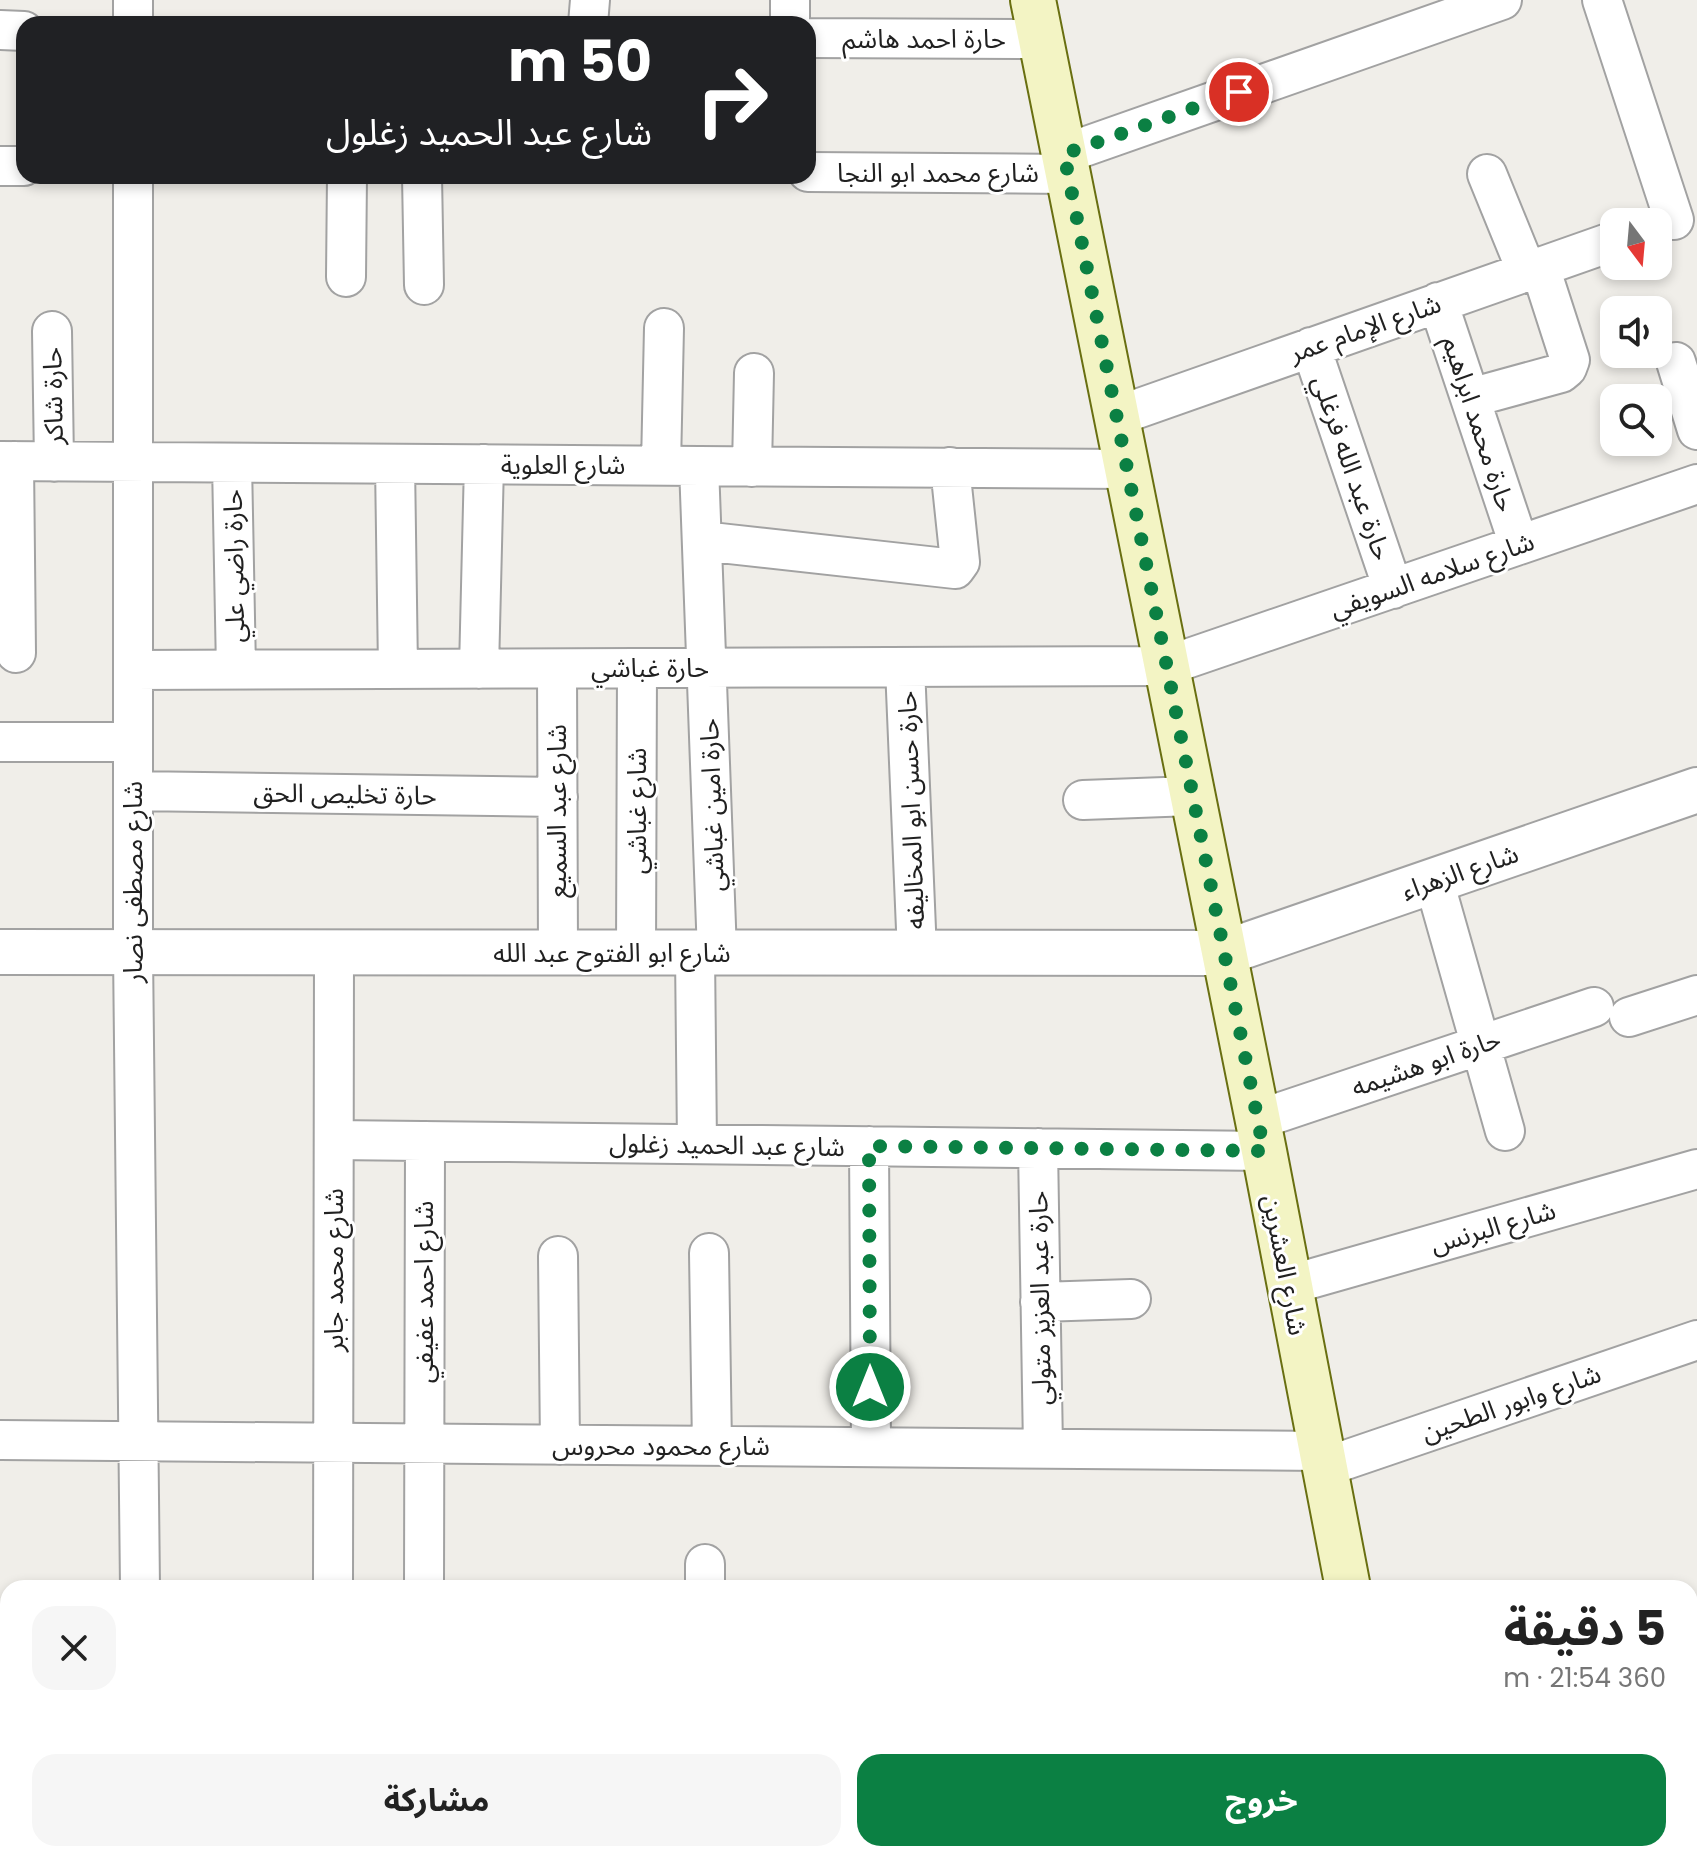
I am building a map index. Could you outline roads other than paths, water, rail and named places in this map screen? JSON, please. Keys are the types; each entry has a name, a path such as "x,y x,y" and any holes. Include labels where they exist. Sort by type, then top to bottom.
{"main road":[{"name":"شارع العشرين","path":"1037,19 1346,1580"}],"street":[{"name":"شارع محمد ابو النجا","path":"816,172 1066,164 1502,0"},
{"path":"1602,0 1676,219"},
{"name":"حارة احمد هاشم","path":"816,37 1037,19"},
{"path":"1470,398 1561,373 1570,360 1534,269 1487,174"},
{"name":"شارع مصطفى نصار","path":"133,184 133,952 140,1580"},
{"path":"346,277 347,184"},
{"path":"422,184 424,285"},
{"name":"شارع الإمام عمر","path":"1117,416 1600,246"},
{"name":"حارة محمد ابراهيم","path":"1438,302 1519,545"},
{"path":"661,465 664,328"},
{"name":"حارة شاكر","path":"52,331 54,462"},
{"name":"حارة عبد الله فرغلي","path":"1311,347 1393,589"},
{"path":"1676,362 1697,430"},
{"path":"752,467 754,373"},
{"path":"7,461 16,653"},
{"name":"شارع العلوية","path":"7,461 1127,469"},
{"name":"حارة راضي علي","path":"232,463 236,669"},
{"path":"395,464 398,669"},
{"path":"479,669 484,464"},
{"name":"حارة امين غباشي","path":"697,1144 706,953 707,668 699,466"},
{"path":"702,541 955,569 960,562 950,467"},
{"name":"شارع سلامه السويفي","path":"1166,666 1697,484"},
{"name":"حارة غباشي","path":"133,670 1166,666"},
{"name":"حارة حسن ابو المخاليفه","path":"905,667 917,953"},
{"name":"شارع غباشي","path":"636,953 637,668"},
{"name":"شارع عبد السميع","path":"557,669 558,953"},
{"path":"0,742 133,742"},
{"name":"شارع الزهراء","path":"1224,953 1697,790"},
{"name":"حارة تخليص الحق","path":"133,791 558,797"},
{"path":"1083,800 1192,796"},
{"path":"1434,881 1505,1131"},
{"name":"شارع ابو الفتوح عبد الله","path":"0,952 1224,953"},
{"name":"شارع محمد جابر","path":"333,1580 334,953"},
{"name":"حارة ابو هشيمه","path":"1260,1136 1480,1045 1612,1012 1697,995"},
{"name":"شارع عبد الحميد زغلول","path":"334,1140 1038,1148 1260,1136"},
{"name":"شارع احمد عفيفي","path":"424,1580 425,1141"},
{"path":"869,1146 871,1447"},
{"name":"حارة عبد العزيز متولي","path":"1038,1148 1043,1448"},
{"name":"شارع البرنس","path":"1289,1285 1697,1169"},
{"path":"709,1253 712,1446"},
{"path":"558,1256 560,1445"},
{"path":"1040,1302 1131,1299"},
{"name":"شارع وابور الطحين","path":"1323,1459 1697,1340"},
{"name":"شارع محمود محروس","path":"0,1440 1043,1448 1323,1459"}]}
